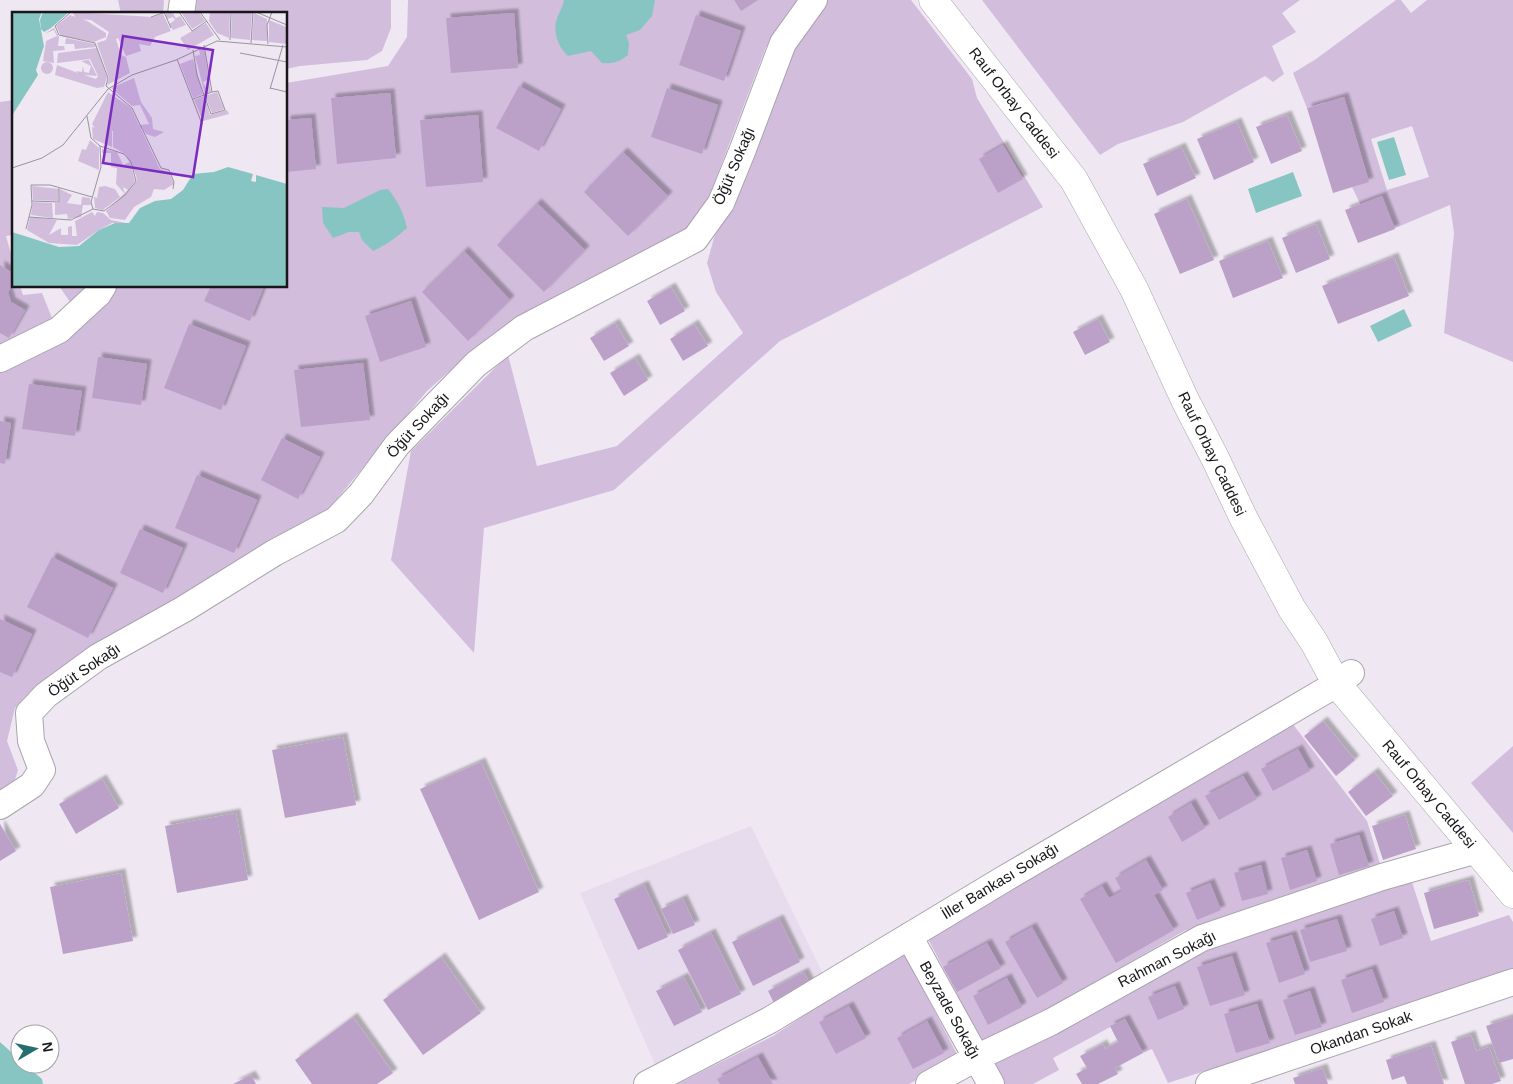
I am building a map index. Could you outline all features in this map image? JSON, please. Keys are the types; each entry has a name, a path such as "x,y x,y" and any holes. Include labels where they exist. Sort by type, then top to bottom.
{"street":[{"name":"Öğüt Sokağı","path":"0,806 32,785 42,770 31,741 29,713 46,695 98,657 184,609 274,553 336,520 361,494 397,445 476,364 524,328 695,239 721,203 783,43 814,0"},
{"name":"Rauf Orbay Caddesi","path":"933,0 1074,180 1134,289 1185,400 1244,519 1292,609 1314,642 1513,894"},
{"name":"Rauf Orbay Caddesi","path":"952,0 1038,105 1088,170 1176,340 1295,592 1336,656 1343,678 1513,864"},
{"path":"0,358 59,330 98,294 102,288"},
{"name":"İller Bankası Sokağı","path":"647,1084 770,1020 1343,678"},
{"name":"Rahman Sokağı","path":"929,1084 976,1058 1051,1022 1202,938 1382,877 1477,850"},
{"name":"Beyzade Sokağı","path":"909,936 991,1084"},
{"name":"Okandan Sokak","path":"1209,1084 1513,982"}],"shaded area":[{"path":"118,0 164,0 163,12 121,12"},
{"path":"197,0 391,0 391,28 382,51 367,60 288,69 288,12 195,12"},
{"path":"408,0 801,0 766,47 706,205 689,230 473,350 427,391 326,512 39,685 15,708 7,741 18,770 13,786 0,795 0,366 113,288 288,288 288,83 388,66 407,37"},
{"path":"564,0 655,0 652,16 640,30 626,35 629,43 628,55 616,62 602,63 591,51 568,56 562,49 555,29"},
{"path":"825,0 911,0 972,79 977,98 1043,207 780,341 614,490 484,528 474,653 391,560 411,451 508,355 537,466 617,446 743,333 716,292 707,263 714,238 737,188 789,54"},
{"path":"982,0 1300,0 1282,13 1296,32 1272,46 1284,74 1273,82 1265,76 1183,122 1118,144 1100,155"},
{"path":"1396,0 1401,0 1411,13 1427,0 1513,0 1513,362 1444,333 1454,233 1450,205 1376,236 1352,187 1325,102 1307,108 1293,73 1316,59","holes":["1412,126 1429,177 1387,190 1371,139"]},
{"path":"12,100 12,235 6,236 12,257 12,288 21,288 23,295 42,293 54,323 0,348 0,102"},
{"path":"1394,137 1406,175 1389,180 1377,142"},
{"path":"1293,172 1302,196 1256,213 1248,189"},
{"path":"388,189 400,208 407,228 391,241 373,251 362,240 359,232 349,232 333,238 323,223 322,207 344,208 380,190"},
{"path":"60,288 86,288 70,302"},
{"path":"1404,309 1412,326 1378,342 1370,326"},
{"path":"1292,723 1367,821 1381,867 1184,931 984,1046 927,937"},
{"path":"1513,746 1513,833 1471,783"},
{"path":"751,826 826,980 657,1069 580,893"},
{"path":"1411,879 1431,941 1509,915 1513,922 1513,971 1168,1083 1152,1049 1143,1053 1125,1019 1053,1058 1059,1070 1033,1084 1003,1084 992,1065 1206,948"},
{"path":"903,951 959,1058 909,1084 677,1084 773,1036"},
{"path":"0,1042 10,1051 10,1074 36,1074 42,1079 43,1084 0,1084"}],"building":[{"path":"734,0 758,0 741,11"},
{"path":"514,13 518,68 451,73 446,18"},
{"path":"696,15 741,31 724,81 679,65"},
{"path":"519,86 561,109 539,151 496,128"},
{"path":"667,88 718,105 702,154 651,137"},
{"path":"390,93 396,158 337,164 331,98"},
{"path":"1344,97 1369,182 1333,193 1307,108"},
{"path":"478,115 483,182 426,187 420,120"},
{"path":"1287,115 1302,151 1271,164 1256,127"},
{"path":"311,118 316,169 288,172 288,120"},
{"path":"1237,122 1254,162 1214,180 1197,139"},
{"path":"1003,145 1023,179 998,193 979,159"},
{"path":"1181,147 1196,178 1157,196 1143,164"},
{"path":"623,152 668,196 628,236 584,192"},
{"path":"1382,196 1395,229 1358,243 1345,210"},
{"path":"1187,199 1214,260 1180,274 1154,214"},
{"path":"537,203 585,250 544,292 497,245"},
{"path":"1316,224 1330,259 1296,273 1282,238"},
{"path":"1268,241 1283,278 1233,298 1219,261"},
{"path":"464,251 510,300 468,341 422,292"},
{"path":"1394,257 1409,296 1338,324 1322,286"},
{"path":"0,265 12,273 12,285 8,292 11,302 25,310 9,338 0,333"},
{"path":"671,287 685,311 660,325 647,301"},
{"path":"210,288 263,288 250,321 204,301"},
{"path":"411,301 426,347 380,362 365,316"},
{"path":"1098,319 1110,342 1085,355 1073,332"},
{"path":"615,323 629,346 604,361 590,338"},
{"path":"189,324 246,346 221,410 164,388"},
{"path":"694,324 708,346 683,361 670,339"},
{"path":"98,357 147,364 141,405 92,398"},
{"path":"635,358 648,380 624,396 610,373"},
{"path":"363,363 370,420 301,427 294,370"},
{"path":"29,384 82,391 75,436 22,429"},
{"path":"0,421 11,423 5,464 0,463"},
{"path":"282,438 320,457 298,499 261,480"},
{"path":"197,475 257,500 234,553 175,528"},
{"path":"140,529 183,548 163,593 120,573"},
{"path":"52,557 113,588 88,638 27,607"},
{"path":"0,619 32,634 12,677 0,672"},
{"path":"1323,721 1355,760 1336,776 1304,736"},
{"path":"343,737 356,805 285,818 272,750"},
{"path":"1298,749 1310,771 1273,791 1261,769"},
{"path":"481,762 539,892 479,920 420,789"},
{"path":"1374,772 1393,796 1366,816 1348,792"},
{"path":"1243,776 1257,799 1219,820 1205,796"},
{"path":"102,779 119,808 76,834 59,804"},
{"path":"1191,803 1205,828 1182,842 1168,817"},
{"path":"236,813 248,880 177,893 165,826"},
{"path":"1405,815 1416,849 1383,860 1372,826"},
{"path":"0,824 16,851 0,861"},
{"path":"1359,835 1369,866 1339,875 1330,844"},
{"path":"1307,850 1317,881 1290,890 1281,858"},
{"path":"1146,860 1163,890 1154,895 1174,930 1116,963 1080,899 1102,886 1109,898 1122,891 1115,878"},
{"path":"1261,865 1268,894 1242,901 1234,873"},
{"path":"121,873 133,941 63,954 50,887"},
{"path":"1469,880 1479,916 1434,929 1424,893"},
{"path":"1210,883 1221,910 1197,920 1186,893"},
{"path":"644,885 668,937 638,950 614,899"},
{"path":"683,899 695,925 673,934 661,909"},
{"path":"1394,911 1403,938 1380,946 1371,919"},
{"path":"779,919 800,962 753,986 732,942"},
{"path":"1337,919 1347,951 1310,962 1300,930"},
{"path":"1032,927 1063,983 1037,998 1005,942"},
{"path":"711,933 741,994 708,1010 678,950"},
{"path":"1292,935 1305,974 1279,983 1266,943"},
{"path":"987,943 1001,968 957,992 943,967"},
{"path":"1232,956 1245,995 1210,1006 1197,967"},
{"path":"441,957 481,1013 423,1055 383,1000"},
{"path":"1372,969 1384,1002 1352,1013 1341,980"},
{"path":"804,972 812,988 776,1007 768,991"},
{"path":"684,977 702,1012 674,1026 656,991"},
{"path":"1007,978 1022,1007 988,1025 973,996"},
{"path":"1175,986 1184,1009 1158,1020 1148,997"},
{"path":"1310,991 1322,1027 1295,1035 1283,1000"},
{"path":"1257,1004 1270,1043 1236,1053 1224,1014"},
{"path":"849,1006 866,1038 836,1054 819,1022"},
{"path":"353,1017 393,1073 377,1084 312,1084 295,1060"},
{"path":"1513,1017 1513,1059 1499,1063 1486,1026"},
{"path":"1125,1019 1143,1053 1115,1068 1118,1074 1098,1084 1082,1084 1076,1074 1087,1068 1080,1056 1103,1044 1105,1049 1118,1042 1110,1026"},
{"path":"927,1021 944,1053 913,1069 897,1038"},
{"path":"1471,1035 1476,1051 1489,1047 1501,1081 1492,1084 1465,1084 1451,1042"},
{"path":"1431,1045 1444,1084 1407,1084 1404,1076 1392,1080 1386,1060"},
{"path":"758,1057 773,1084 720,1084 717,1079"},
{"path":"1323,1068 1328,1084 1295,1084 1293,1078"},
{"path":"251,1075 256,1084 233,1084"}]}
